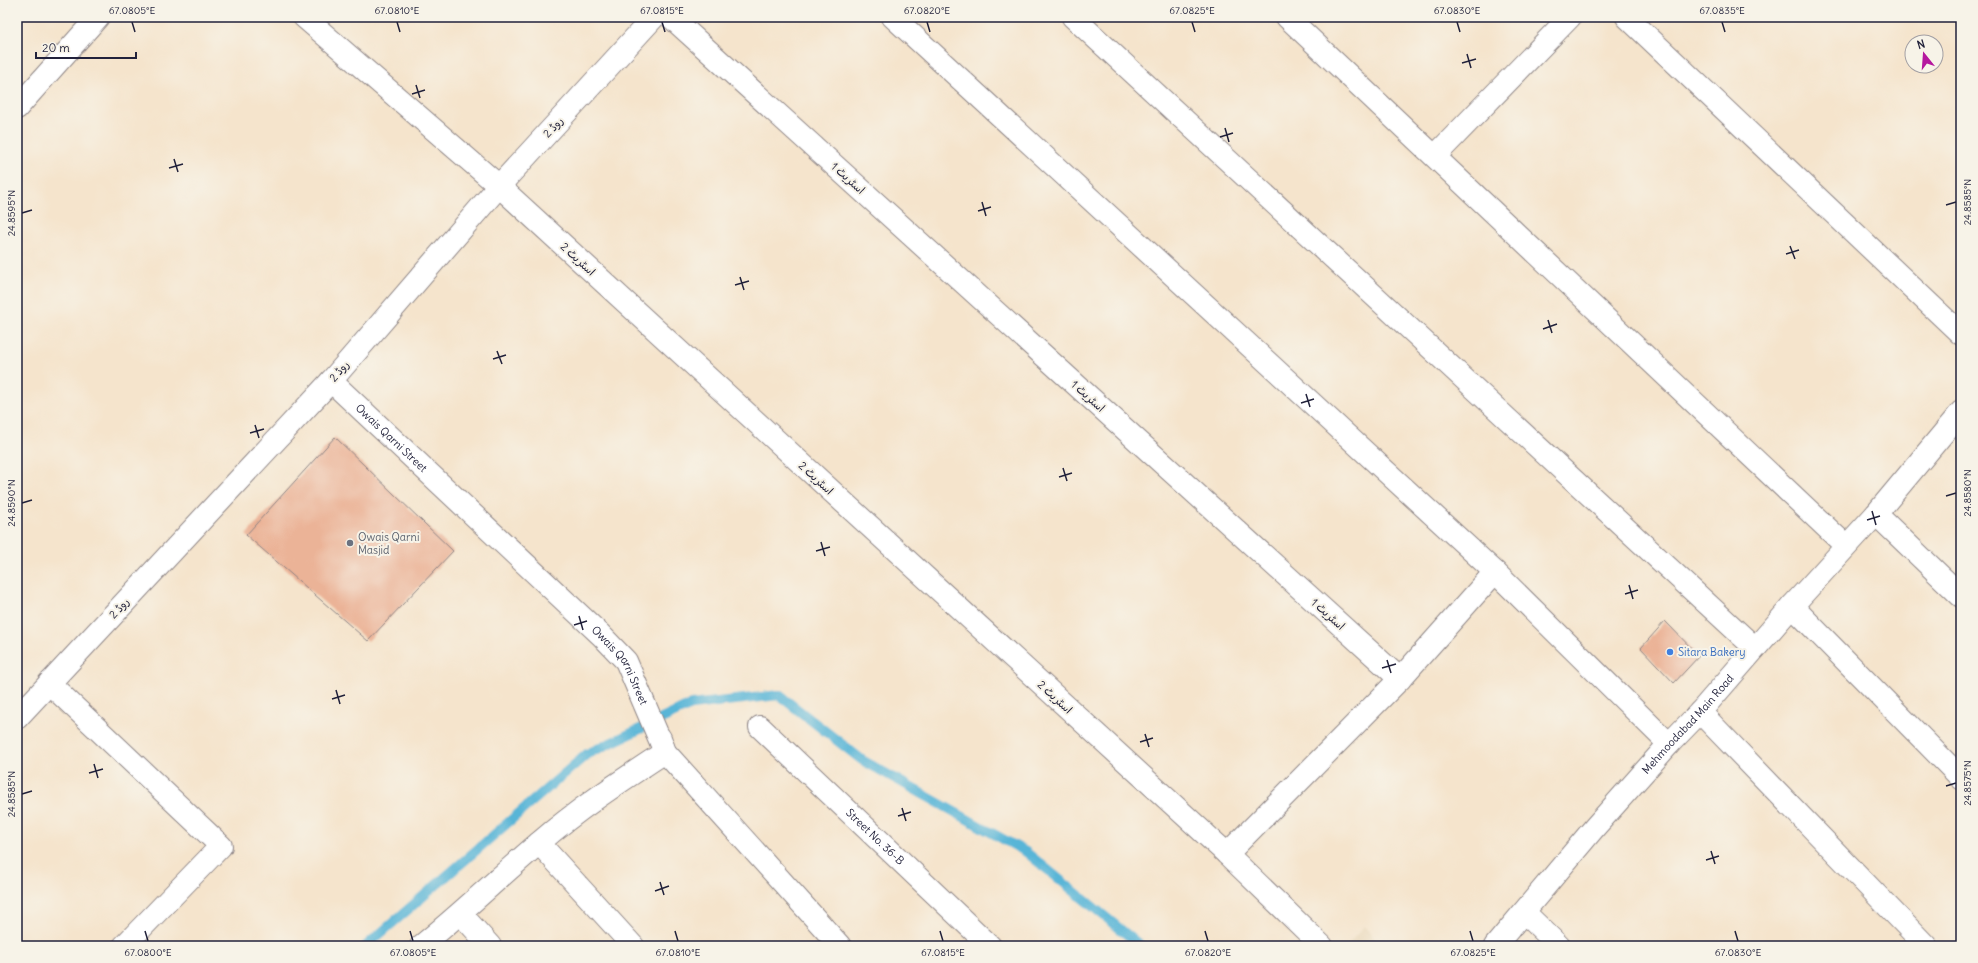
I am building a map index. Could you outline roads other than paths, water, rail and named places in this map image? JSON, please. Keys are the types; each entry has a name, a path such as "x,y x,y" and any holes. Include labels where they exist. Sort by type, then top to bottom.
{"street":[{"path":"17,108 98,17"},
{"name":"اسٹریٹ 2","path":"304,17 499,186 1227,854 1322,946"},
{"name":"روڈ 2","path":"17,718 331,381 499,186 654,17"},
{"name":"اسٹریٹ 1","path":"671,17 1400,679"},
{"path":"893,17 1495,572 1669,744"},
{"path":"1073,17 1755,648"},
{"path":"1287,17 1845,545"},
{"path":"1435,156 1570,17"},
{"path":"1627,17 1961,334"},
{"name":"Owais Qarni Street","path":"331,381 617,651 626,661 665,752 840,946"},
{"name":"Mehmoodabad Main Road","path":"1495,946 1669,744 1700,712 1845,545 1876,514 1961,412"},
{"path":"1876,514 1961,596"},
{"path":"1227,854 1400,679 1495,572"},
{"path":"1792,606 1961,778"},
{"path":"49,683 221,846 124,946"},
{"path":"1700,712 1926,946"},
{"name":"Street No. 36-B","path":"760,727 990,946"},
{"path":"421,946 461,914 539,843 601,794 665,752 658,728"},
{"path":"539,843 633,946"},
{"path":"1524,912 1559,946"},
{"path":"461,914 490,946"}],"waterway":[{"path":"366,946 587,754 691,705 779,695 862,760 1026,852 1141,946"}],"place":[{"name":"Owais Qarni Masjid","path":"350,543"},
{"name":"Sitara Bakery","path":"1670,652"}]}
